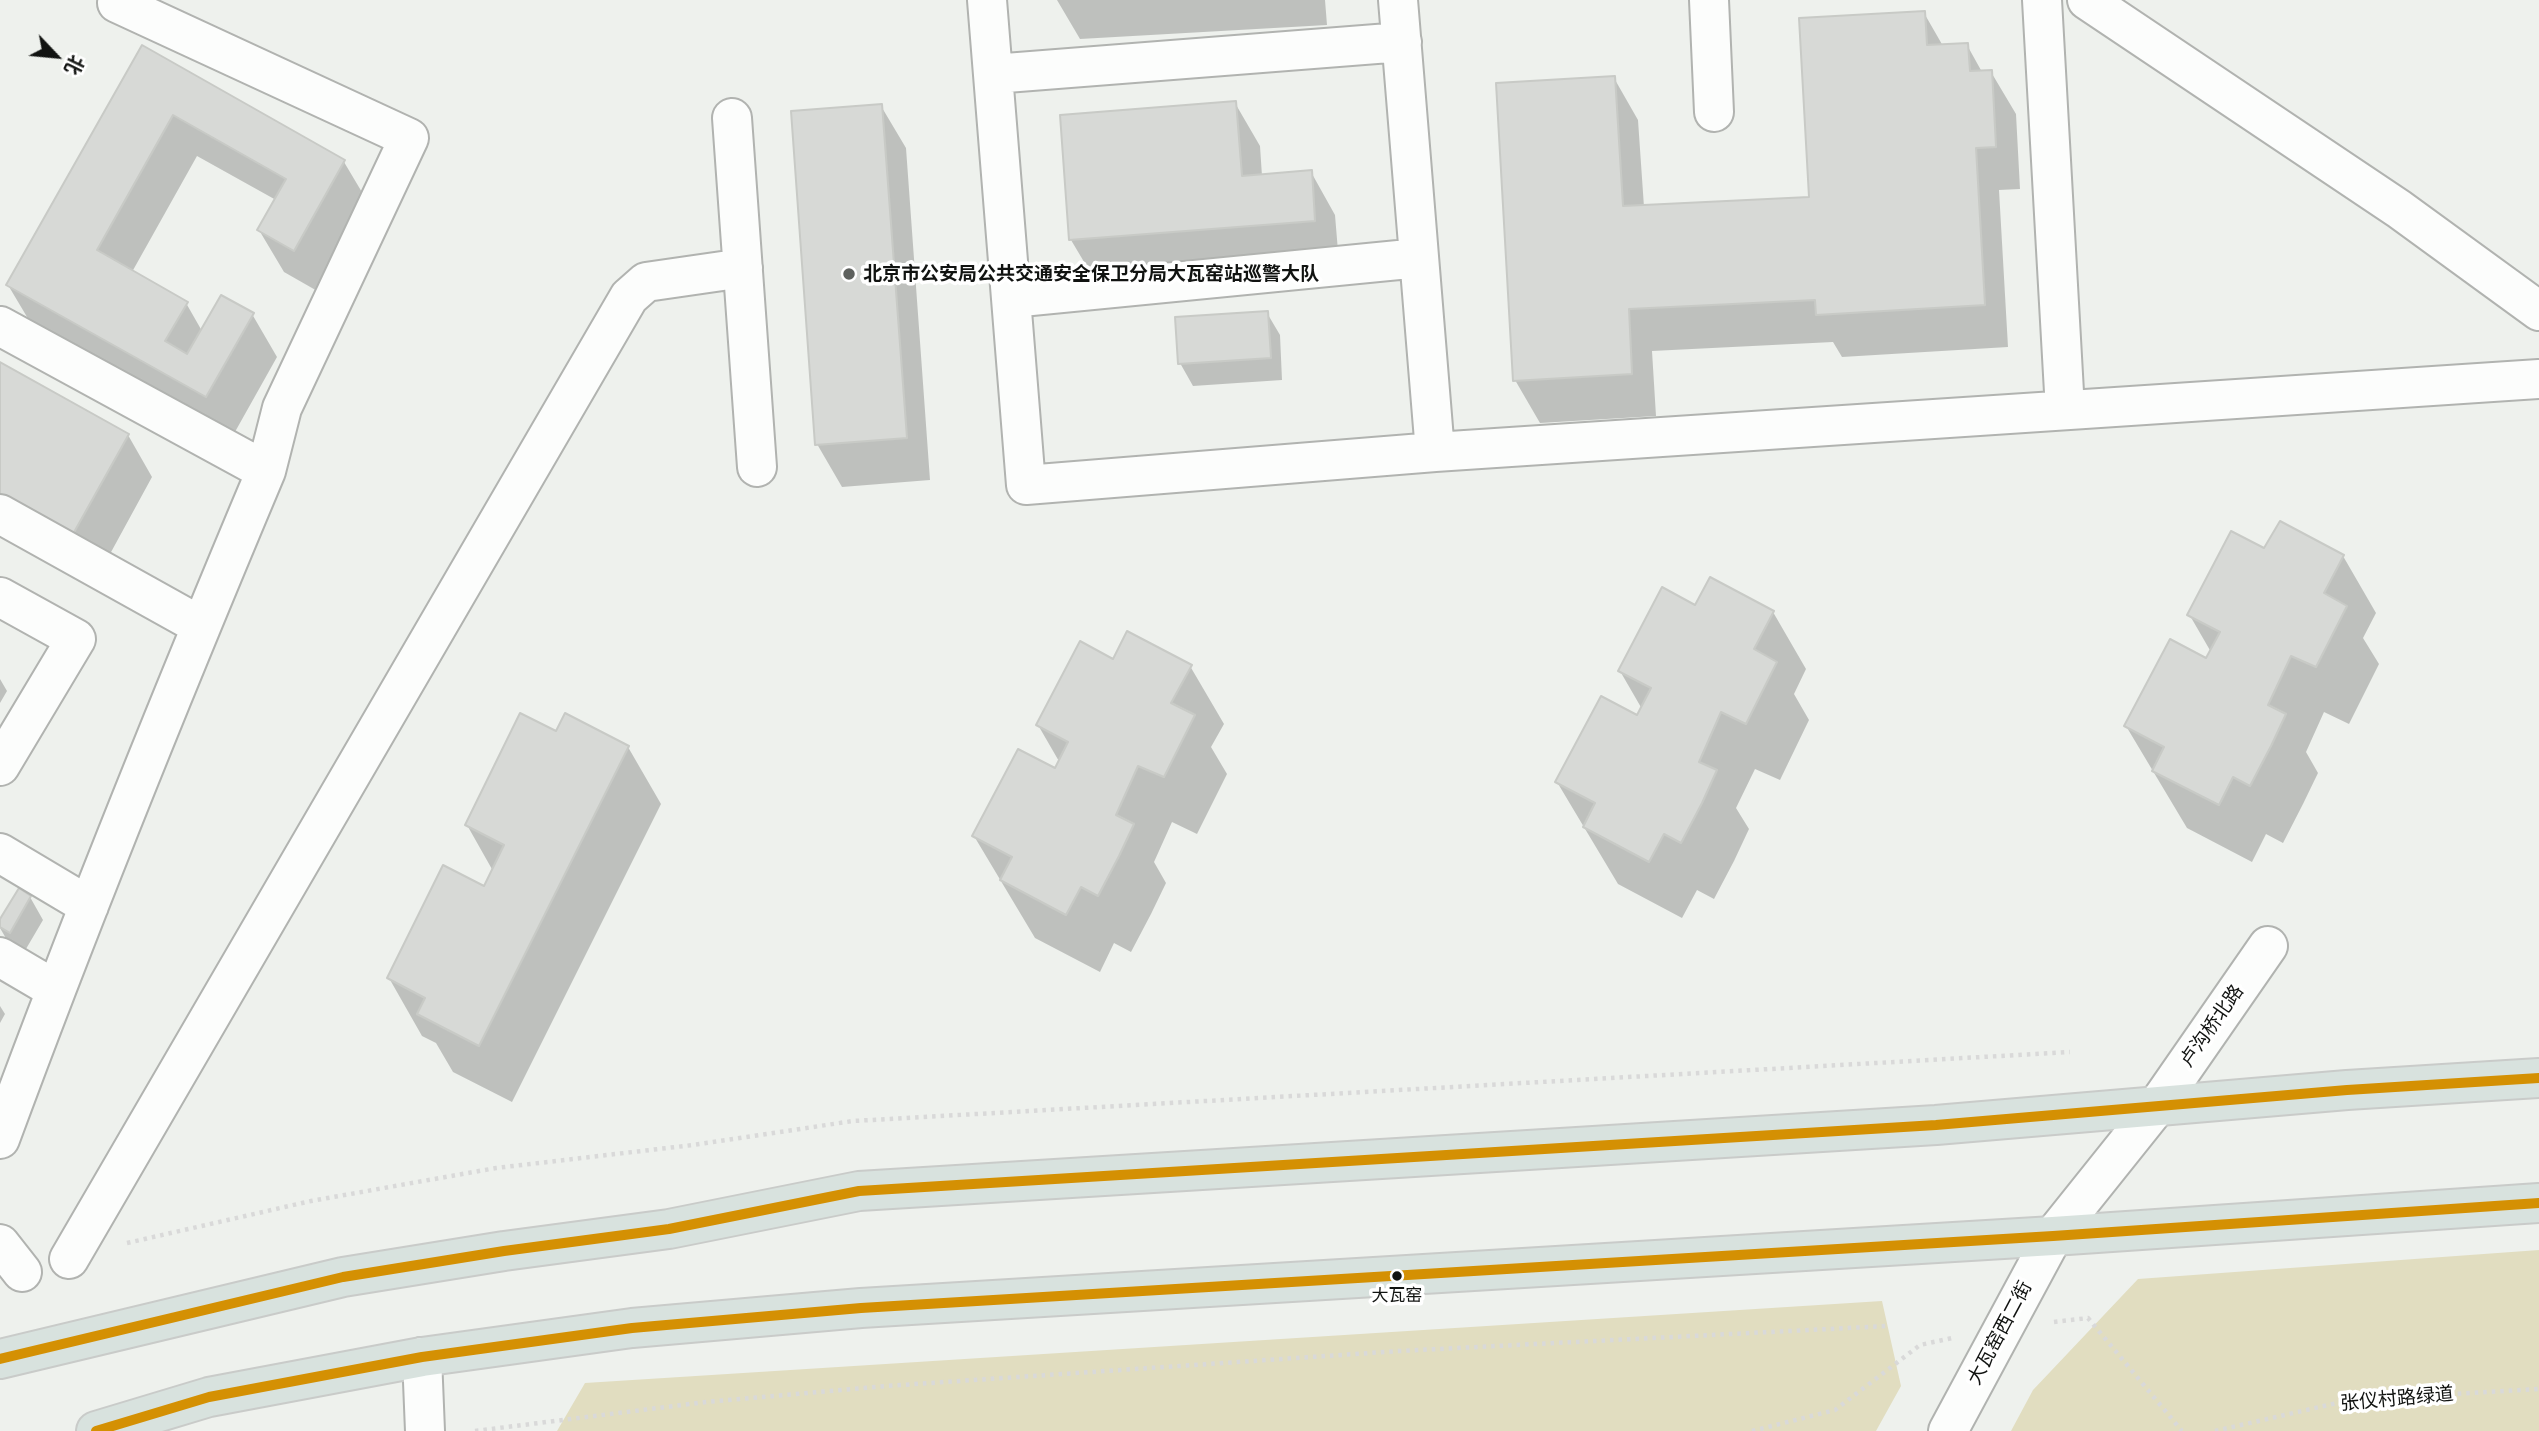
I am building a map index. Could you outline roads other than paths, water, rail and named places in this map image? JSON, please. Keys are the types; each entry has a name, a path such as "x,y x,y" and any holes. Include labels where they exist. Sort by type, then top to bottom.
{"main road":[{"path":"0,1359 343,1277 504,1251 669,1229 859,1191 1936,1125 2347,1090 2539,1078"},
{"path":"96,1431 209,1398 422,1357 632,1328 861,1307 2053,1236 2539,1203"}],"street":[{"path":"987,0 1026,485 1435,452 2539,379"},
{"path":"1398,0 1435,452"},
{"path":"1709,0 1714,112"},
{"path":"2042,0 2065,410"},
{"path":"2087,0 2399,209 2539,311"},
{"path":"0,1139 89,906 266,471 282,408 409,138 117,3"},
{"path":"993,74 1402,42"},
{"path":"732,118 757,467"},
{"path":"1011,298 1419,258"},
{"path":"69,1259 629,297 646,282 743,268"},
{"path":"0,326 266,471"},
{"path":"0,514 201,626"},
{"path":"0,597 76,639 0,766"},
{"path":"0,853 89,906"},
{"name":"卢沟桥北路","path":"2053,1236 2157,1106 2268,946"},
{"path":"0,957 56,990"},
{"name":"大瓦窑西二街","path":"1948,1431 2053,1236"},
{"path":"422,1357 425,1431"}],"place":[{"name":"北京市公安局公共交通安全保卫分局大瓦窑站巡警大队","path":"849,274"},
{"name":"大瓦窑","path":"1397,1276"}]}
